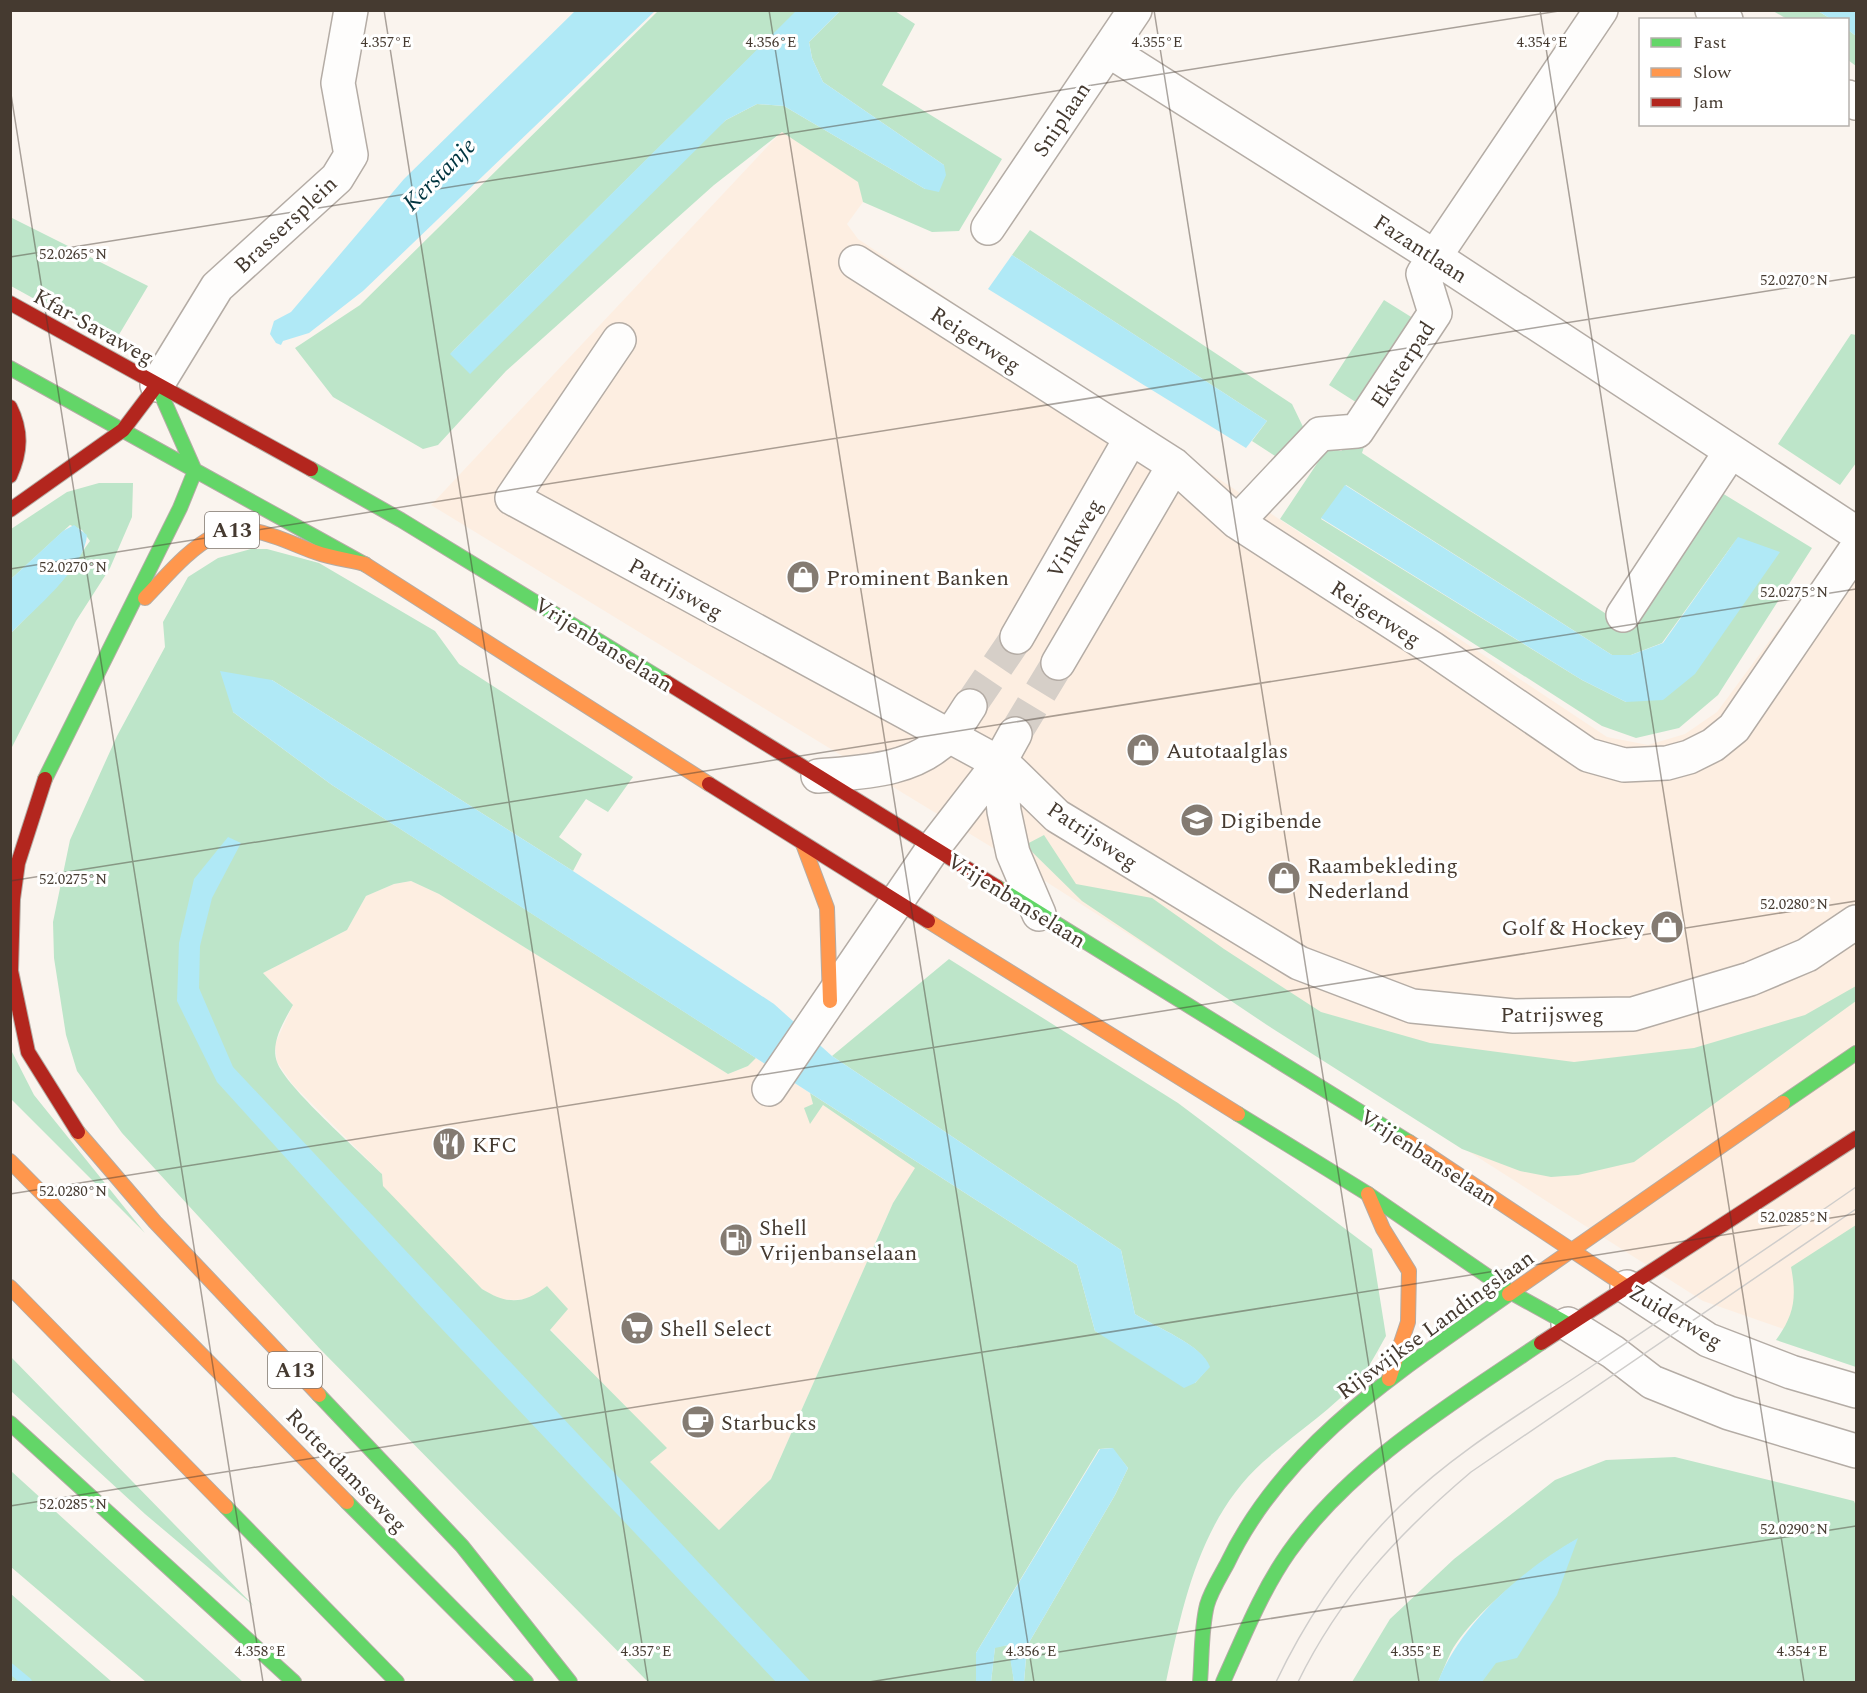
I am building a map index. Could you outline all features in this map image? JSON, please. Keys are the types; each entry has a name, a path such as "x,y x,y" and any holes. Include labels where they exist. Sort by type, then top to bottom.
{"main road":[{"name":"Kfar-Savaweg","path":"10,303 157,385"},
{"path":"10,368 364,564 803,844 897,900 1368,1194 1512,1293 1568,1324"},
{"path":"10,510 123,429 157,385 195,471"},
{"name":"Vrijenbanselaan","path":"157,385 250,434 401,520 934,847 1416,1147 1571,1250"},
{"path":"10,407 20,438 20,453 10,476"},
{"name":"A13","path":"195,471 180,508 48,771 18,863 13,898 11,971 28,1052 75,1129 89,1146 155,1222 462,1546 570,1683"},
{"name":"A13","path":"126,616 195,550 228,530 262,532 317,552 364,564"},
{"path":"803,844 827,908 825,1007"},
{"path":"1571,1250 1699,1159 1857,1053"},
{"path":"1223,1683 1270,1582 1302,1535 1359,1477 1444,1409 1568,1324 1857,1138"},
{"name":"Rotterdamseweg","path":"10,1161 526,1683"},
{"path":"1368,1194 1383,1229 1409,1271 1408,1322 1389,1379"},
{"name":"Zuiderweg","path":"1571,1250 1627,1287"},
{"name":"Rijswijkse Landingslaan","path":"1200,1683 1207,1605 1240,1536 1273,1488 1313,1443 1389,1379 1571,1250"},
{"path":"10,1287 397,1683"},
{"path":"10,1423 294,1683"}],"street":[{"name":"Brassersplein","path":"157,385 198,314 217,287 337,178 351,155 338,83 351,10"},
{"name":"Sniplaan","path":"988,228 1135,10"},
{"name":"Eksterpad","path":"1237,522 1320,434 1357,431 1435,313 1423,274 1601,10"},
{"name":"Fazantlaan","path":"1108,50 1435,257 1857,533"},
{"name":"Reigerweg","path":"856,261 1173,465 1237,522 1432,648 1588,755 1624,765 1646,766 1689,757 1713,745 1734,728 1857,549"},
{"name":"Patrijsweg","path":"619,340 512,498 999,763 1057,816 1299,963 1412,1006 1514,1016 1633,1014 1750,979 1807,955 1857,922"},
{"name":"Vinkweg","path":"1017,637 1131,438"},
{"path":"1623,615 1731,451"},
{"path":"1058,663 1173,465"},
{"path":"818,776 875,771 915,760 948,737 970,706"},
{"path":"773,1083 934,847 999,763 1015,734"},
{"path":"999,763 1004,811 1013,853 1039,914"},
{"name":"Zuiderweg","path":"1627,1287 1708,1340 1791,1371 1857,1391"},
{"path":"1568,1324 1613,1352 1652,1382 1729,1413 1857,1451"}],"shaded area":[{"path":"782,131 859,182 863,202 847,224 858,239 1607,737 1648,745 1685,734 1717,712 1856,524 1856,1354 1703,1301 998,851 431,505"},
{"path":"411,881 439,894 728,1074 748,1066 756,1058 810,1093 813,1104 810,1123 823,1105 916,1168 893,1203 771,1479 720,1531 650,1462 666,1448 550,1329 547,1286 532,1298 514,1300 499,1299 482,1289 382,1186 382,1174 293,1085 277,1062 275,1044 293,1005 263,973 347,930 366,896 394,884"}],"green space":[{"path":"658,11 797,11 450,354 726,120 757,104 784,106 925,189 944,165 823,82 812,58 809,42 840,11 895,11 915,24 882,85 1002,159 959,231 932,232 863,202 858,182 782,132 714,185 506,371 438,445 423,449 333,397 295,348 360,305"},
{"path":"1773,11 1818,11 1829,18 1785,18"},
{"path":"1849,31 1856,36 1856,66 1849,61"},
{"path":"10,217 148,286 114,343 11,286"},
{"path":"1030,230 1292,404 1306,433 1286,463 1252,441 1267,421 1012,255"},
{"path":"1384,300 1416,320 1362,406 1329,385"},
{"path":"1851,334 1856,335 1856,463 1840,485 1778,444"},
{"path":"1354,441 1364,447 1362,453 1626,627 1722,493 1812,548 1718,695 1679,728 1636,738 1602,726 1280,519 1328,447 1341,451","holes":["1346,485 1612,655 1631,655 1662,643 1738,537 1626,702 1582,680 1321,519"]},
{"path":"99,483 133,483 132,517 110,568 76,621 11,749 11,633 61,582 90,541 82,530 70,525 11,579 11,529 67,492"},
{"path":"251,549 267,549 319,563 435,631 459,664 633,777 608,812 586,799 559,837 582,854 573,871 272,680 233,712 332,785 756,1058 748,1066 728,1074 439,894 411,881 394,884 366,896 347,930 263,973 293,1005 279,1032 275,1055 283,1073 294,1087 382,1174 383,1186 482,1289 500,1298 516,1300 531,1296 547,1286 568,1309 550,1330 667,1448 650,1462 719,1530 771,1479 893,1203 915,1168 823,1105 810,1124 804,1108 813,1104 810,1093 1077,1265 1095,1331 1195,1383 1209,1367 1198,1351 1135,1314 1121,1250 832,1056 949,959 1178,1103 1372,1249 1386,1336 1371,1363 1349,1390 1263,1462 1241,1485 1224,1509 1197,1564 1179,1622 1166,1682 1024,1682 1027,1646 1115,1495 1128,1468 1112,1448 1099,1449 976,1653 976,1682 648,1682 321,1350 122,1133 77,1071 66,1035 54,958 53,922 70,840 117,736 165,647 163,622 188,577 218,558"},
{"path":"1044,835 1076,884 1152,898 1224,949 1321,1012 1430,1043 1574,1062 1694,1048 1805,1015 1856,986 1856,1001 1634,1162 1578,1175 1551,1177 1520,1171 1462,1149 1267,1025 1082,901 1025,845"},
{"path":"10,1048 34,1095 145,1233 11,1099"},
{"path":"1856,1225 1856,1367 1776,1340 1787,1322 1794,1297 1791,1267"},
{"path":"10,1356 254,1606 145,1514 11,1391"},
{"path":"1675,1457 1854,1501 1856,1506 1856,1682 1440,1682 1576,1540 1525,1574 1474,1622 1451,1652 1438,1682 1352,1682 1390,1619 1454,1559 1555,1480 1606,1460"},
{"path":"11,1471 243,1682 146,1682 11,1567"},
{"path":"10,1594 112,1682 14,1682 10,1678"},
{"path":"1009,1645 1014,1682 991,1682 995,1647"}],"water":[{"path":"797,10 840,11 809,42 812,58 823,82 944,165 946,175 939,192 925,189 784,106 757,104 726,120 470,374 450,354"},
{"name":"Kerstanje","path":"575,11 655,11 363,291 309,333 283,341 281,345 276,343 270,334 274,321 291,312 404,179"},
{"path":"1818,11 1856,11 1856,36 1849,31 1849,18 1829,18"},
{"path":"1012,255 1267,421 1246,448 988,289"},
{"path":"1345,485 1612,655 1631,655 1663,643 1738,537 1780,552 1695,674 1663,700 1626,702 1582,680 1321,518"},
{"path":"74,525 87,535 78,561 57,587 11,633 11,579 63,531"},
{"path":"220,671 272,680 573,871 774,1004 832,1056 1121,1250 1135,1314 1198,1351 1210,1367 1195,1383 1184,1388 1095,1331 1077,1265 332,785 233,712"},
{"path":"228,837 241,843 212,898 200,946 199,988 233,1067 811,1682 776,1682 424,1310 217,1082 177,1001 179,943 194,879"},
{"path":"1113,1448 1128,1468 1115,1495 1027,1646 1024,1682 1014,1682 1008,1645 995,1648 991,1682 976,1682 976,1653 1100,1449"},
{"path":"1578,1538 1557,1595 1517,1658 1496,1663 1482,1682 1438,1682 1448,1660 1462,1639 1496,1600 1536,1565"}],"waterway":[{"path":"10,1668 27,1682"}],"tunnel":[{"path":"970,706 1017,637"},
{"path":"1015,734 1058,663"}],"tram line":[{"path":"1276,1682 1301,1634 1346,1567 1381,1526 1422,1485 1471,1447 1856,1187"},
{"path":"1298,1682 1333,1621 1373,1568 1420,1518 1471,1472 1856,1209"}],"traffic: fast":[{"path":"10,368 366,565"},
{"path":"45,779 180,508 195,471 157,385"},
{"path":"311,469 401,520 666,682"},
{"path":"997,887 1409,1142"},
{"path":"1783,1103 1856,1053"},
{"path":"1238,1114 1368,1194 1512,1293 1568,1324"},
{"path":"1200,1682 1207,1605 1251,1520 1280,1481 1350,1412 1428,1351 1509,1294"},
{"path":"1223,1682 1270,1583 1289,1552 1314,1520 1343,1490 1406,1437 1541,1343"},
{"path":"319,1395 462,1546 570,1682"},
{"path":"10,1423 294,1682"},
{"path":"347,1502 526,1682"},
{"path":"226,1507 397,1682"}],"traffic: slow":[{"path":"145,598 177,564 195,549 214,536 227,531 240,530 265,534 321,554 365,564"},
{"path":"366,565 709,784"},
{"path":"803,844 827,908 830,1001"},
{"path":"928,921 1238,1114"},
{"path":"1509,1294 1783,1103"},
{"path":"78,1132 155,1222 319,1395"},
{"path":"1409,1142 1627,1287"},
{"path":"10,1161 347,1502"},
{"path":"1368,1194 1383,1229 1409,1271 1408,1322 1389,1379"},
{"path":"10,1287 226,1507"}],"traffic: jam":[{"path":"10,303 311,469"},
{"path":"123,430 157,385"},
{"path":"10,407 17,425 19,442 10,476"},
{"path":"10,510 123,430"},
{"path":"666,682 997,887"},
{"path":"45,779 18,863 13,899 11,971 28,1052 78,1132"},
{"path":"709,784 928,921"},
{"path":"1541,1343 1856,1138"}],"place":[{"name":"Prominent Banken","path":"803,577"},
{"name":"Autotaalglas","path":"1143,750"},
{"name":"Digibende","path":"1197,820"},
{"name":"Raambekleding Nederland","path":"1284,878"},
{"name":"Golf & Hockey","path":"1667,927"},
{"name":"KFC","path":"449,1144"},
{"name":"Shell Vrijenbanselaan","path":"736,1240"},
{"name":"Shell Select","path":"637,1328"},
{"name":"Starbucks","path":"698,1422"}]}
